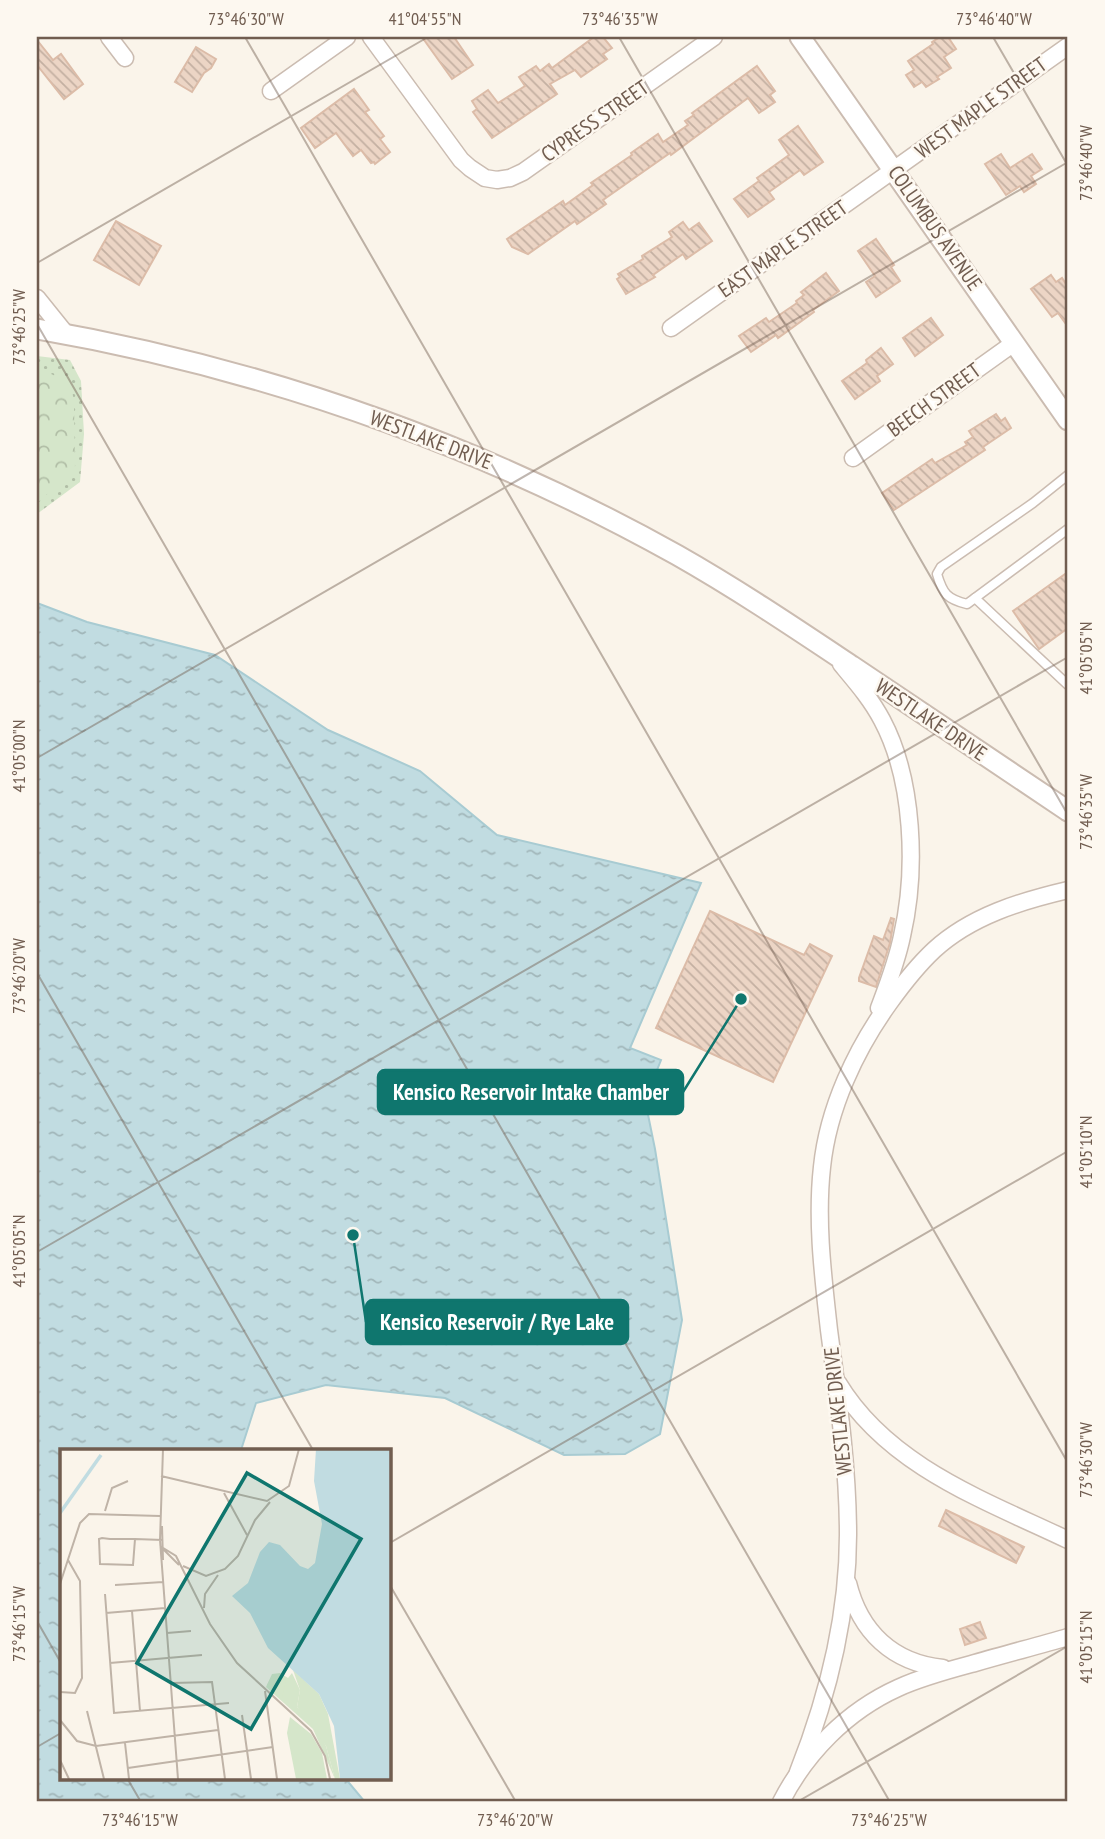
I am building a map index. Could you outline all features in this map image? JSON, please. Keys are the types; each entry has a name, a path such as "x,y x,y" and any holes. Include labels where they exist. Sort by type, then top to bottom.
{"street":[{"path":"109,37 125,58"},
{"path":"271,91 347,37"},
{"name":"CYPRESS STREET","path":"371,37 461,160 485,178 497,180 523,172 714,37"},
{"name":"COLUMBUS AVENUE","path":"800,37 1068,420"},
{"name":"WEST MAPLE STREET","path":"894,170 1068,46"},
{"name":"EAST MAPLE STREET","path":"671,328 894,170"},
{"path":"37,298 66,334"},
{"name":"WESTLAKE DRIVE","path":"37,329 262,381 378,418 504,468 618,523 736,589 1068,811"},
{"name":"BEECH STREET","path":"853,458 1014,343"},
{"name":"WESTLAKE DRIVE","path":"780,1802 797,1772 814,1732 825,1696 835,1655 847,1578 844,1449 820,1239 822,1164 829,1126 888,984 902,936 910,864 904,787 896,751 882,720 864,691 841,664 795,628"},
{"name":"WESTLAKE DRIVE","path":"859,1051 906,981 935,949 969,925 1002,909 1068,890"},
{"path":"835,1378 849,1401 868,1423 912,1460 967,1492 1068,1539"},
{"path":"847,1578 860,1616 870,1632 887,1647 905,1660 924,1666 963,1666"},
{"name":"WESTLAKE DRIVE","path":"797,1772 818,1746 844,1723 898,1688 963,1666 1068,1637"}],"lane":[{"path":"1068,475 1033,503 941,567 937,574 942,590 952,600 967,604 1068,529"},
{"path":"975,598 1068,685"}],"green space":[{"path":"37,356 70,360 81,381 84,434 80,482 37,514"},
{"path":"37,370 70,383 74,400 75,470 37,503"}],"water":[{"path":"37,603 87,622 215,655 328,730 420,771 497,835 701,883 630,1048 661,1060 645,1100 682,1320 660,1434 625,1454 564,1455 445,1398 326,1385 256,1403 241,1449 60,1449 60,1780 347,1780 365,1802 37,1802"}],"building":[{"path":"422,37 454,37 473,65 452,79"},
{"path":"594,37 603,37 612,48 603,54 607,59 581,77 575,70 550,84 557,94 492,138 473,112 477,109 472,101 488,90 498,103 525,86 519,77 536,66 540,71 549,64 552,68"},
{"path":"940,37 948,37 956,49 944,57 951,68 926,87 922,82 914,87 906,75 914,70 908,61"},
{"path":"37,40 53,60 61,54 83,84 64,99 37,65"},
{"path":"196,47 216,59 192,92 175,82"},
{"path":"757,66 775,91 770,95 775,102 759,113 748,98 671,155 670,153 603,200 606,204 577,224 575,221 528,254 512,247 507,239 563,201 565,205 658,134 663,142 688,125 685,121 694,115 692,113"},
{"path":"354,89 369,110 365,112 384,136 380,139 390,152 375,164 371,163 361,150 353,156 336,133 315,148 301,128"},
{"path":"798,126 823,162 804,175 800,170 769,192 774,199 748,217 734,199 789,155 779,140"},
{"path":"1001,154 1010,168 1032,154 1042,169 1031,176 1036,184 1024,192 1020,186 1006,195 985,164"},
{"path":"116,221 161,246 139,285 94,260"},
{"path":"683,222 689,230 699,223 712,241 686,259 683,254 653,275 655,277 626,294 617,279 620,277 618,274 672,237 669,232"},
{"path":"876,239 894,265 891,267 900,281 876,297 866,282 875,276 858,251"},
{"path":"826,273 839,291 778,338 776,335 751,352 739,336 766,318 769,322 797,303 804,295 801,292"},
{"path":"1051,275 1056,282 1062,278 1068,287 1068,327 1058,313 1052,317 1031,289"},
{"path":"931,318 943,335 915,356 903,338"},
{"path":"881,348 893,364 877,376 880,381 855,399 842,381 867,363 866,360"},
{"path":"996,414 1001,421 1005,418 1011,428 983,447 985,450 894,510 882,493 932,459 935,463 967,445 965,442 973,437 969,431"},
{"path":"1068,572 1068,628 1039,649 1013,611"},
{"path":"710,911 804,955 810,944 832,956 773,1082 656,1028"},
{"path":"891,918 894,919 890,943 876,987 859,981 874,936 883,940"},
{"path":"946,1510 1024,1547 1016,1563 939,1526"},
{"path":"980,1622 986,1638 965,1645 960,1629"}],"place":[{"name":"Kensico Reservoir Intake Chamber","path":"741,999"},
{"name":"Kensico Reservoir / Rye Lake","path":"353,1235"}]}
